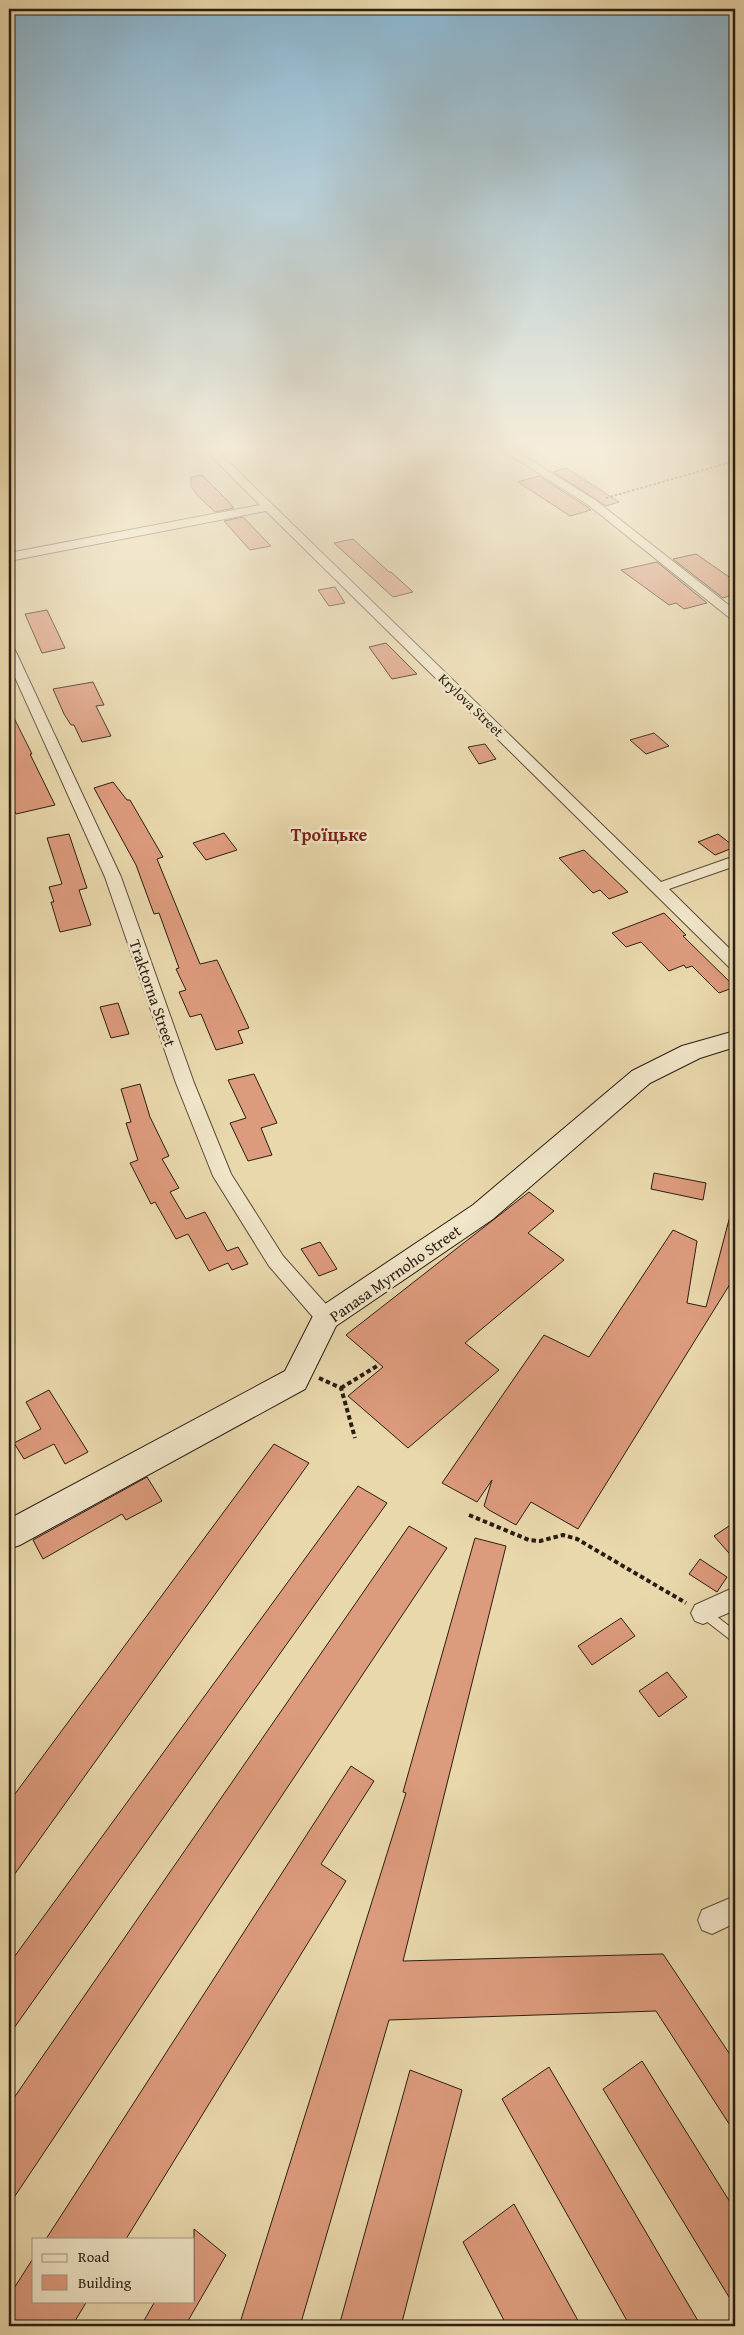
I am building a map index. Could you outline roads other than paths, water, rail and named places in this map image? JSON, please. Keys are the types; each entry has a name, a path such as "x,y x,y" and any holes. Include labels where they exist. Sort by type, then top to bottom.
{"street":[{"name":"Krylova Street","path":"317,555 735,963"},
{"path":"658,555 735,616"},
{"name":"Traktorna Street","path":"9,650 113,877 185,1083 222,1176 276,1261 326,1318"},
{"path":"658,888 735,861"},
{"name":"Panasa Myrnoho Street","path":"9,1535 296,1380 326,1318 483,1212 641,1077 691,1052 735,1039"},
{"path":"703,1613 735,1598"}],"lane":[{"path":"703,1613 735,1637"}],"district":[{"name":"Троїцьке","path":"329,835"}]}
